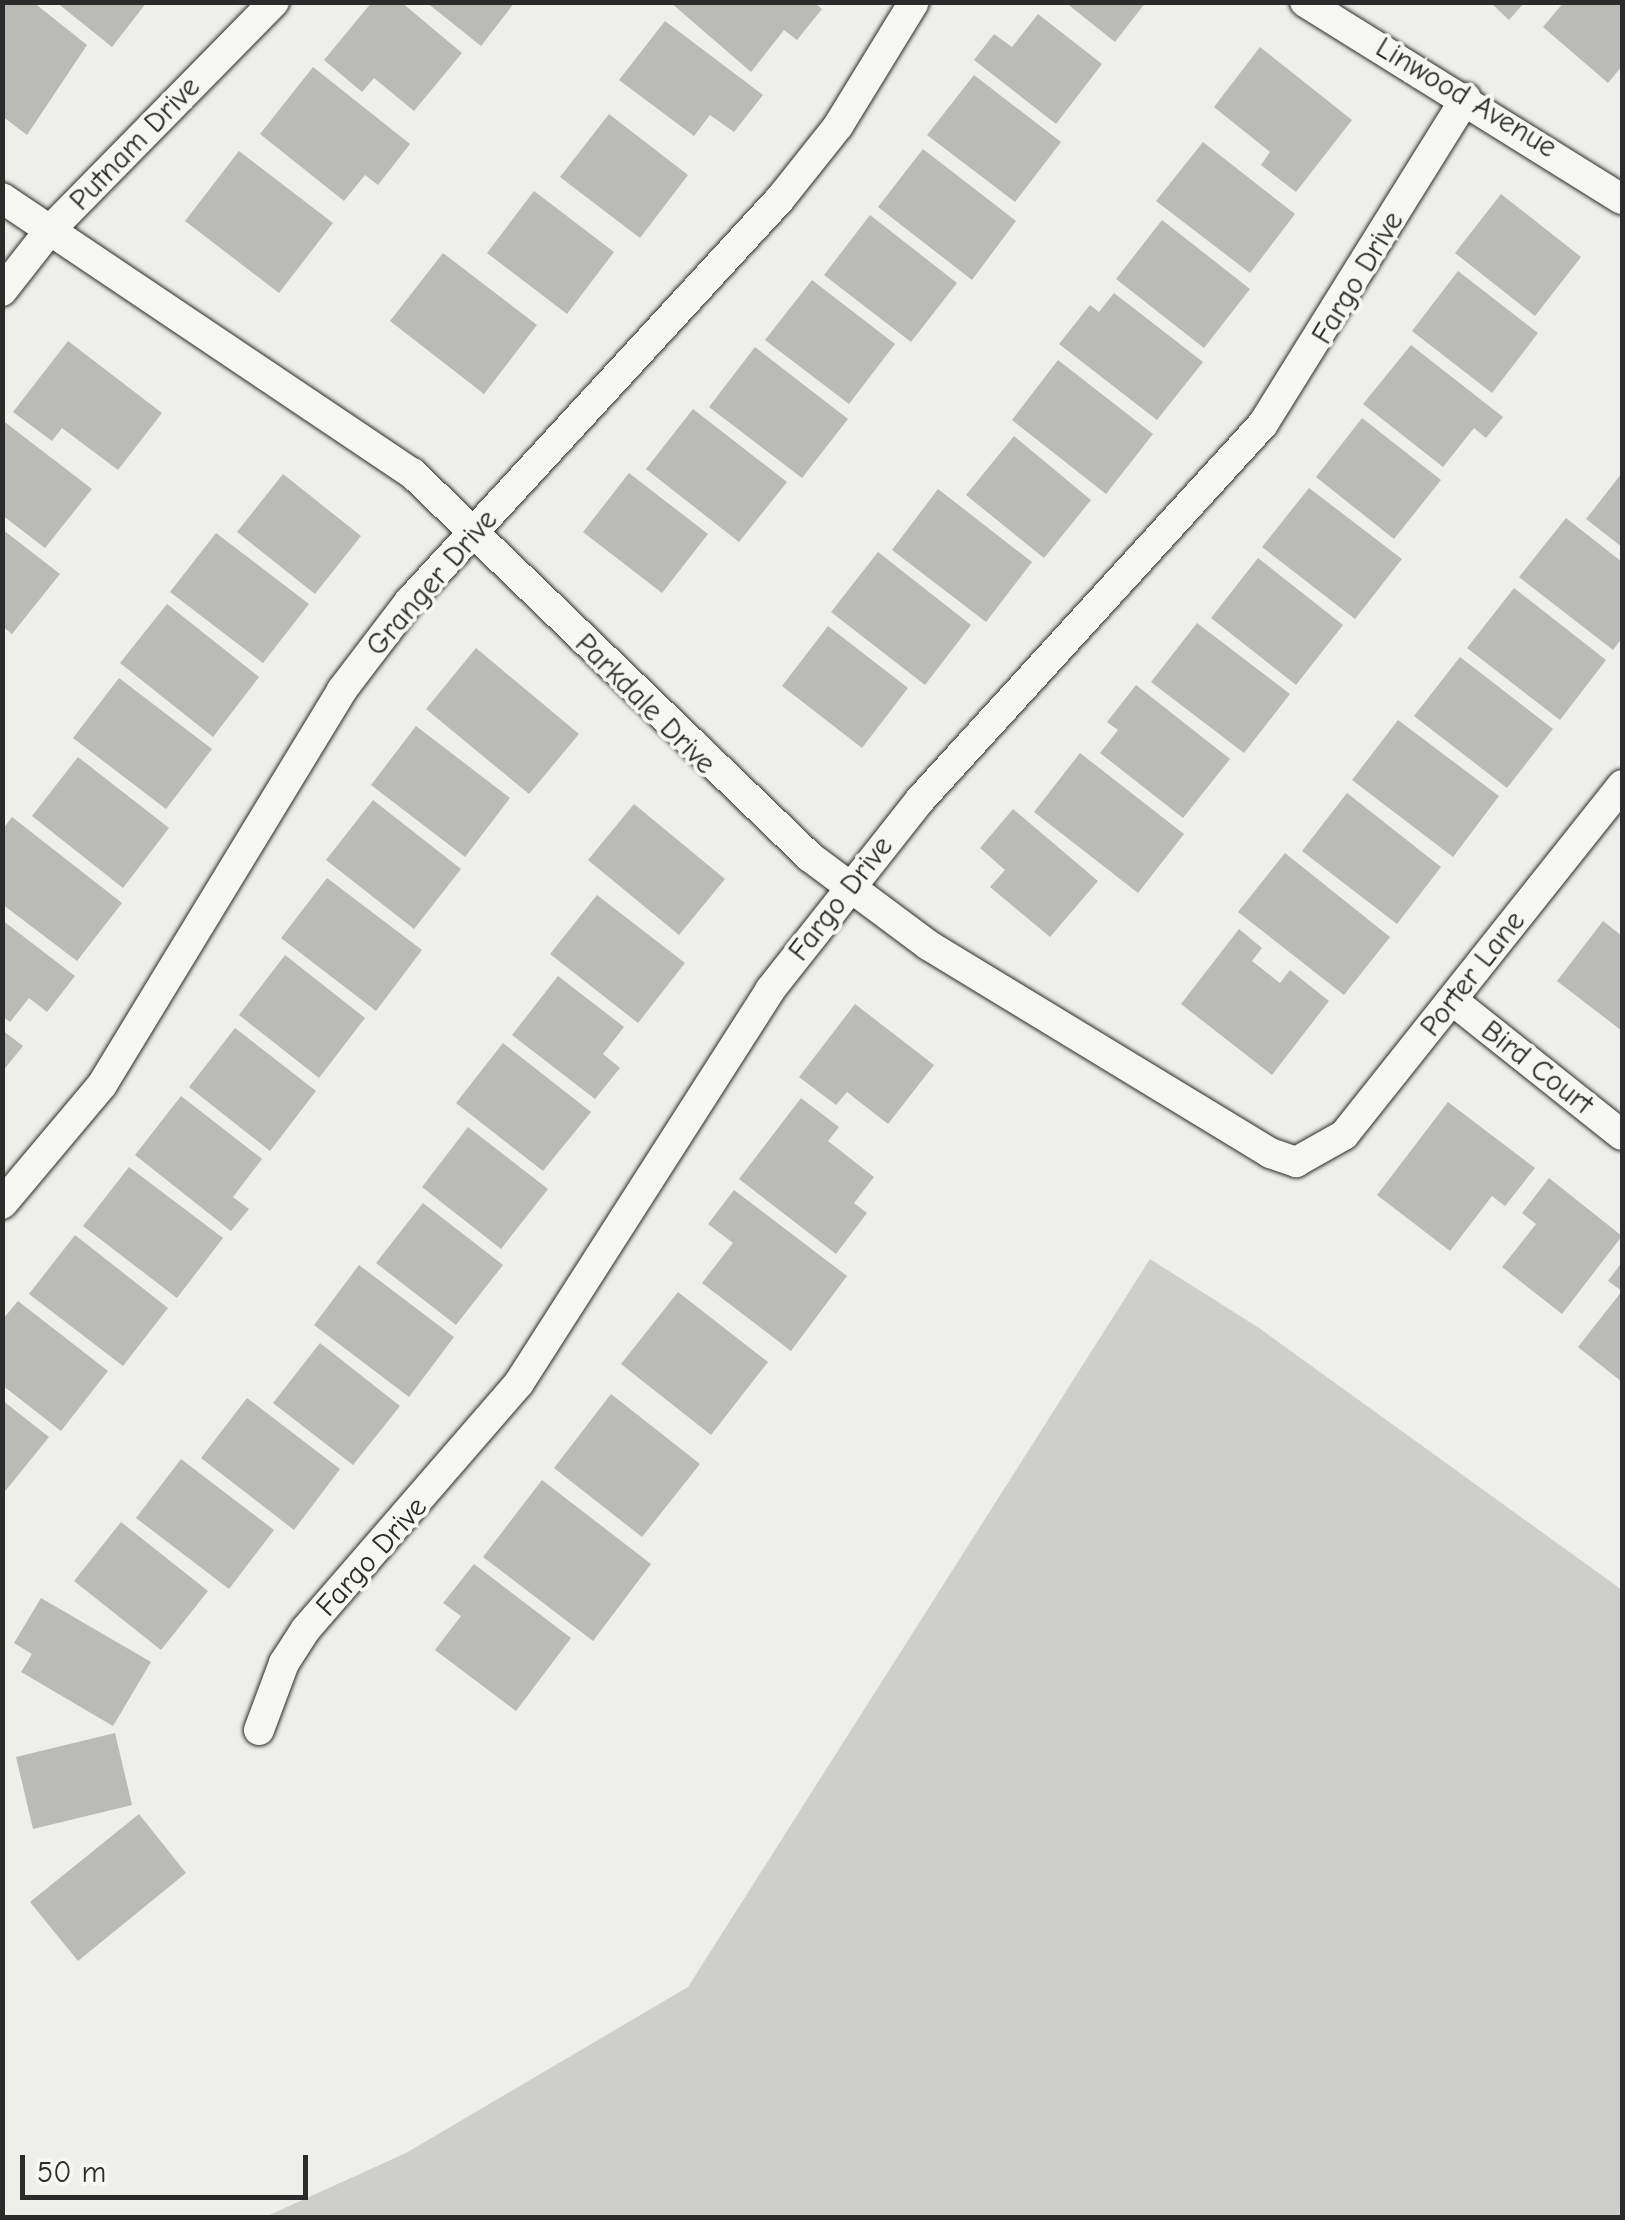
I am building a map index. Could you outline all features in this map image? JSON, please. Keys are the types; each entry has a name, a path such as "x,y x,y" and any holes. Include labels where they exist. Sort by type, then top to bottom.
{"street":[{"name":"Putnam Drive","path":"2,292 51,230 274,2"},
{"name":"Granger Drive","path":"2,1204 102,1085 342,690 473,534 780,199 838,126 914,2"},
{"name":"Linwood Avenue","path":"1306,2 1466,98 1622,199"},
{"name":"Fargo Drive","path":"259,1730 284,1663 306,1629 519,1382 748,1022 850,887 1263,424 1466,98"},
{"name":"Parkdale Drive","path":"2,198 374,444 473,534 758,814 850,887 1220,1128 1296,1162 1316,1155"},
{"name":"Porter Lane","path":"1316,1155 1344,1135 1622,785"},
{"name":"Bird Court","path":"1452,1000 1622,1135"}],"shaded area":[{"path":"1150,1259 1259,1328 1622,1590 1622,2217 265,2217 406,2153 688,1987"}],"building":[{"path":"2,2 33,2 87,45 27,135 2,116"},
{"path":"56,2 147,2 112,47"},
{"path":"372,2 401,2 462,53 414,111 374,78 362,92 324,60"},
{"path":"426,2 515,2 481,46"},
{"path":"670,2 814,2 822,9 797,40 784,30 751,72"},
{"path":"1065,2 1146,2 1115,42"},
{"path":"1490,2 1525,2 1509,20"},
{"path":"1564,2 1622,2 1622,66 1608,83 1543,27"},
{"path":"1038,14 1102,64 1056,124 974,60 994,34 1012,47"},
{"path":"665,21 763,95 734,132 710,115 694,136 619,80"},
{"path":"1260,47 1352,120 1296,192 1261,165 1270,152 1214,107"},
{"path":"313,67 410,144 378,185 365,175 344,201 260,134"},
{"path":"974,75 1061,142 1015,202 927,135"},
{"path":"609,114 688,175 640,238 560,177"},
{"path":"1203,142 1295,214 1250,273 1156,201"},
{"path":"923,149 1016,221 972,280 878,207"},
{"path":"239,151 333,223 279,293 185,221"},
{"path":"534,191 614,252 567,314 487,253"},
{"path":"1501,194 1581,257 1535,316 1455,253"},
{"path":"870,215 957,283 911,342 824,275"},
{"path":"1162,220 1250,289 1204,348 1116,279"},
{"path":"443,253 537,325 484,394 390,321"},
{"path":"1458,271 1538,333 1492,393 1412,331"},
{"path":"812,280 895,344 849,404 765,340"},
{"path":"1114,293 1203,362 1157,420 1059,344 1090,305 1099,312"},
{"path":"68,341 162,413 118,470 62,428 52,441 13,412"},
{"path":"1411,345 1503,417 1486,438 1474,428 1443,467 1363,404"},
{"path":"755,347 848,419 802,478 709,407"},
{"path":"1058,360 1153,434 1106,494 1012,420"},
{"path":"693,409 787,482 739,542 646,469"},
{"path":"1362,418 1441,480 1394,539 1316,477"},
{"path":"2,420 92,489 45,548 2,515"},
{"path":"1014,436 1091,500 1044,558 966,495"},
{"path":"629,473 708,534 662,593 583,532"},
{"path":"1622,473 1622,547 1586,519"},
{"path":"283,474 361,536 315,594 237,532"},
{"path":"1309,488 1402,559 1355,619 1262,547"},
{"path":"938,489 1032,562 986,622 892,550"},
{"path":"1566,518 1622,562 1622,638 1613,650 1519,577"},
{"path":"2,529 60,574 12,634 2,626"},
{"path":"216,533 309,604 263,663 170,592"},
{"path":"878,552 971,625 925,685 831,612"},
{"path":"1258,558 1343,625 1296,685 1211,618"},
{"path":"1514,588 1606,660 1560,720 1467,648"},
{"path":"167,604 259,677 213,737 120,663"},
{"path":"1197,623 1290,694 1244,753 1151,682"},
{"path":"828,626 908,688 862,748 782,686"},
{"path":"476,648 579,734 529,794 426,709"},
{"path":"1460,657 1553,729 1507,788 1414,716"},
{"path":"119,678 212,749 166,809 73,738"},
{"path":"1136,685 1230,759 1183,818 1100,753 1118,730 1107,722"},
{"path":"1398,720 1499,796 1453,857 1352,780"},
{"path":"416,726 510,798 465,857 371,785"},
{"path":"1080,753 1184,834 1138,893 1034,812"},
{"path":"78,757 169,828 123,888 32,816"},
{"path":"1347,793 1441,867 1397,924 1302,851"},
{"path":"373,800 461,869 414,929 326,860"},
{"path":"634,804 725,879 679,935 588,860"},
{"path":"1013,809 1098,881 1050,937 990,887 1005,870 980,848"},
{"path":"12,817 122,903 77,961 2,904 2,830"},
{"path":"1285,853 1390,937 1344,995 1238,912"},
{"path":"327,878 422,950 376,1011 281,938"},
{"path":"597,895 685,963 638,1023 550,954"},
{"path":"2,920 75,976 47,1012 29,998 10,1022 2,1016"},
{"path":"1603,921 1622,936 1622,1031 1557,981"},
{"path":"1239,929 1262,948 1252,961 1280,983 1290,970 1329,1001 1272,1075 1181,1004"},
{"path":"285,955 365,1018 319,1078 239,1015"},
{"path":"558,976 624,1027 603,1054 620,1068 595,1099 512,1035"},
{"path":"855,1004 934,1065 888,1124 847,1092 836,1105 799,1077"},
{"path":"235,1028 316,1091 270,1151 189,1087"},
{"path":"2,1030 23,1046 2,1072"},
{"path":"503,1043 591,1112 543,1171 456,1103"},
{"path":"181,1096 262,1159 233,1197 249,1209 231,1231 135,1155"},
{"path":"801,1098 839,1127 828,1141 874,1177 854,1203 867,1213 836,1254 739,1179"},
{"path":"1448,1102 1535,1168 1505,1206 1492,1196 1450,1251 1377,1195"},
{"path":"468,1127 548,1189 501,1249 422,1187"},
{"path":"129,1167 223,1238 177,1298 83,1226"},
{"path":"1549,1178 1622,1236 1562,1314 1502,1267 1536,1224 1522,1213"},
{"path":"734,1190 847,1276 791,1351 702,1283 733,1243 708,1224"},
{"path":"423,1203 503,1265 456,1325 376,1263"},
{"path":"75,1235 168,1308 123,1366 29,1294"},
{"path":"1622,1262 1622,1291 1608,1281"},
{"path":"359,1265 454,1337 409,1397 314,1325"},
{"path":"1622,1291 1622,1382 1578,1347"},
{"path":"678,1292 768,1362 711,1435 621,1364"},
{"path":"18,1301 108,1371 61,1431 2,1385 2,1320"},
{"path":"320,1343 400,1406 353,1465 273,1403"},
{"path":"611,1394 700,1464 642,1537 554,1468"},
{"path":"247,1398 340,1469 294,1530 201,1458"},
{"path":"2,1400 49,1437 2,1495"},
{"path":"181,1459 274,1530 229,1589 136,1518"},
{"path":"542,1480 651,1564 593,1641 483,1557"},
{"path":"121,1522 208,1591 161,1650 74,1581"},
{"path":"474,1564 571,1638 516,1711 435,1650 461,1616 443,1603"},
{"path":"41,1598 151,1662 113,1726 21,1672 32,1654 14,1643"},
{"path":"115,1733 132,1805 33,1829 16,1757"},
{"path":"139,1814 186,1873 78,1961 30,1902"}]}
